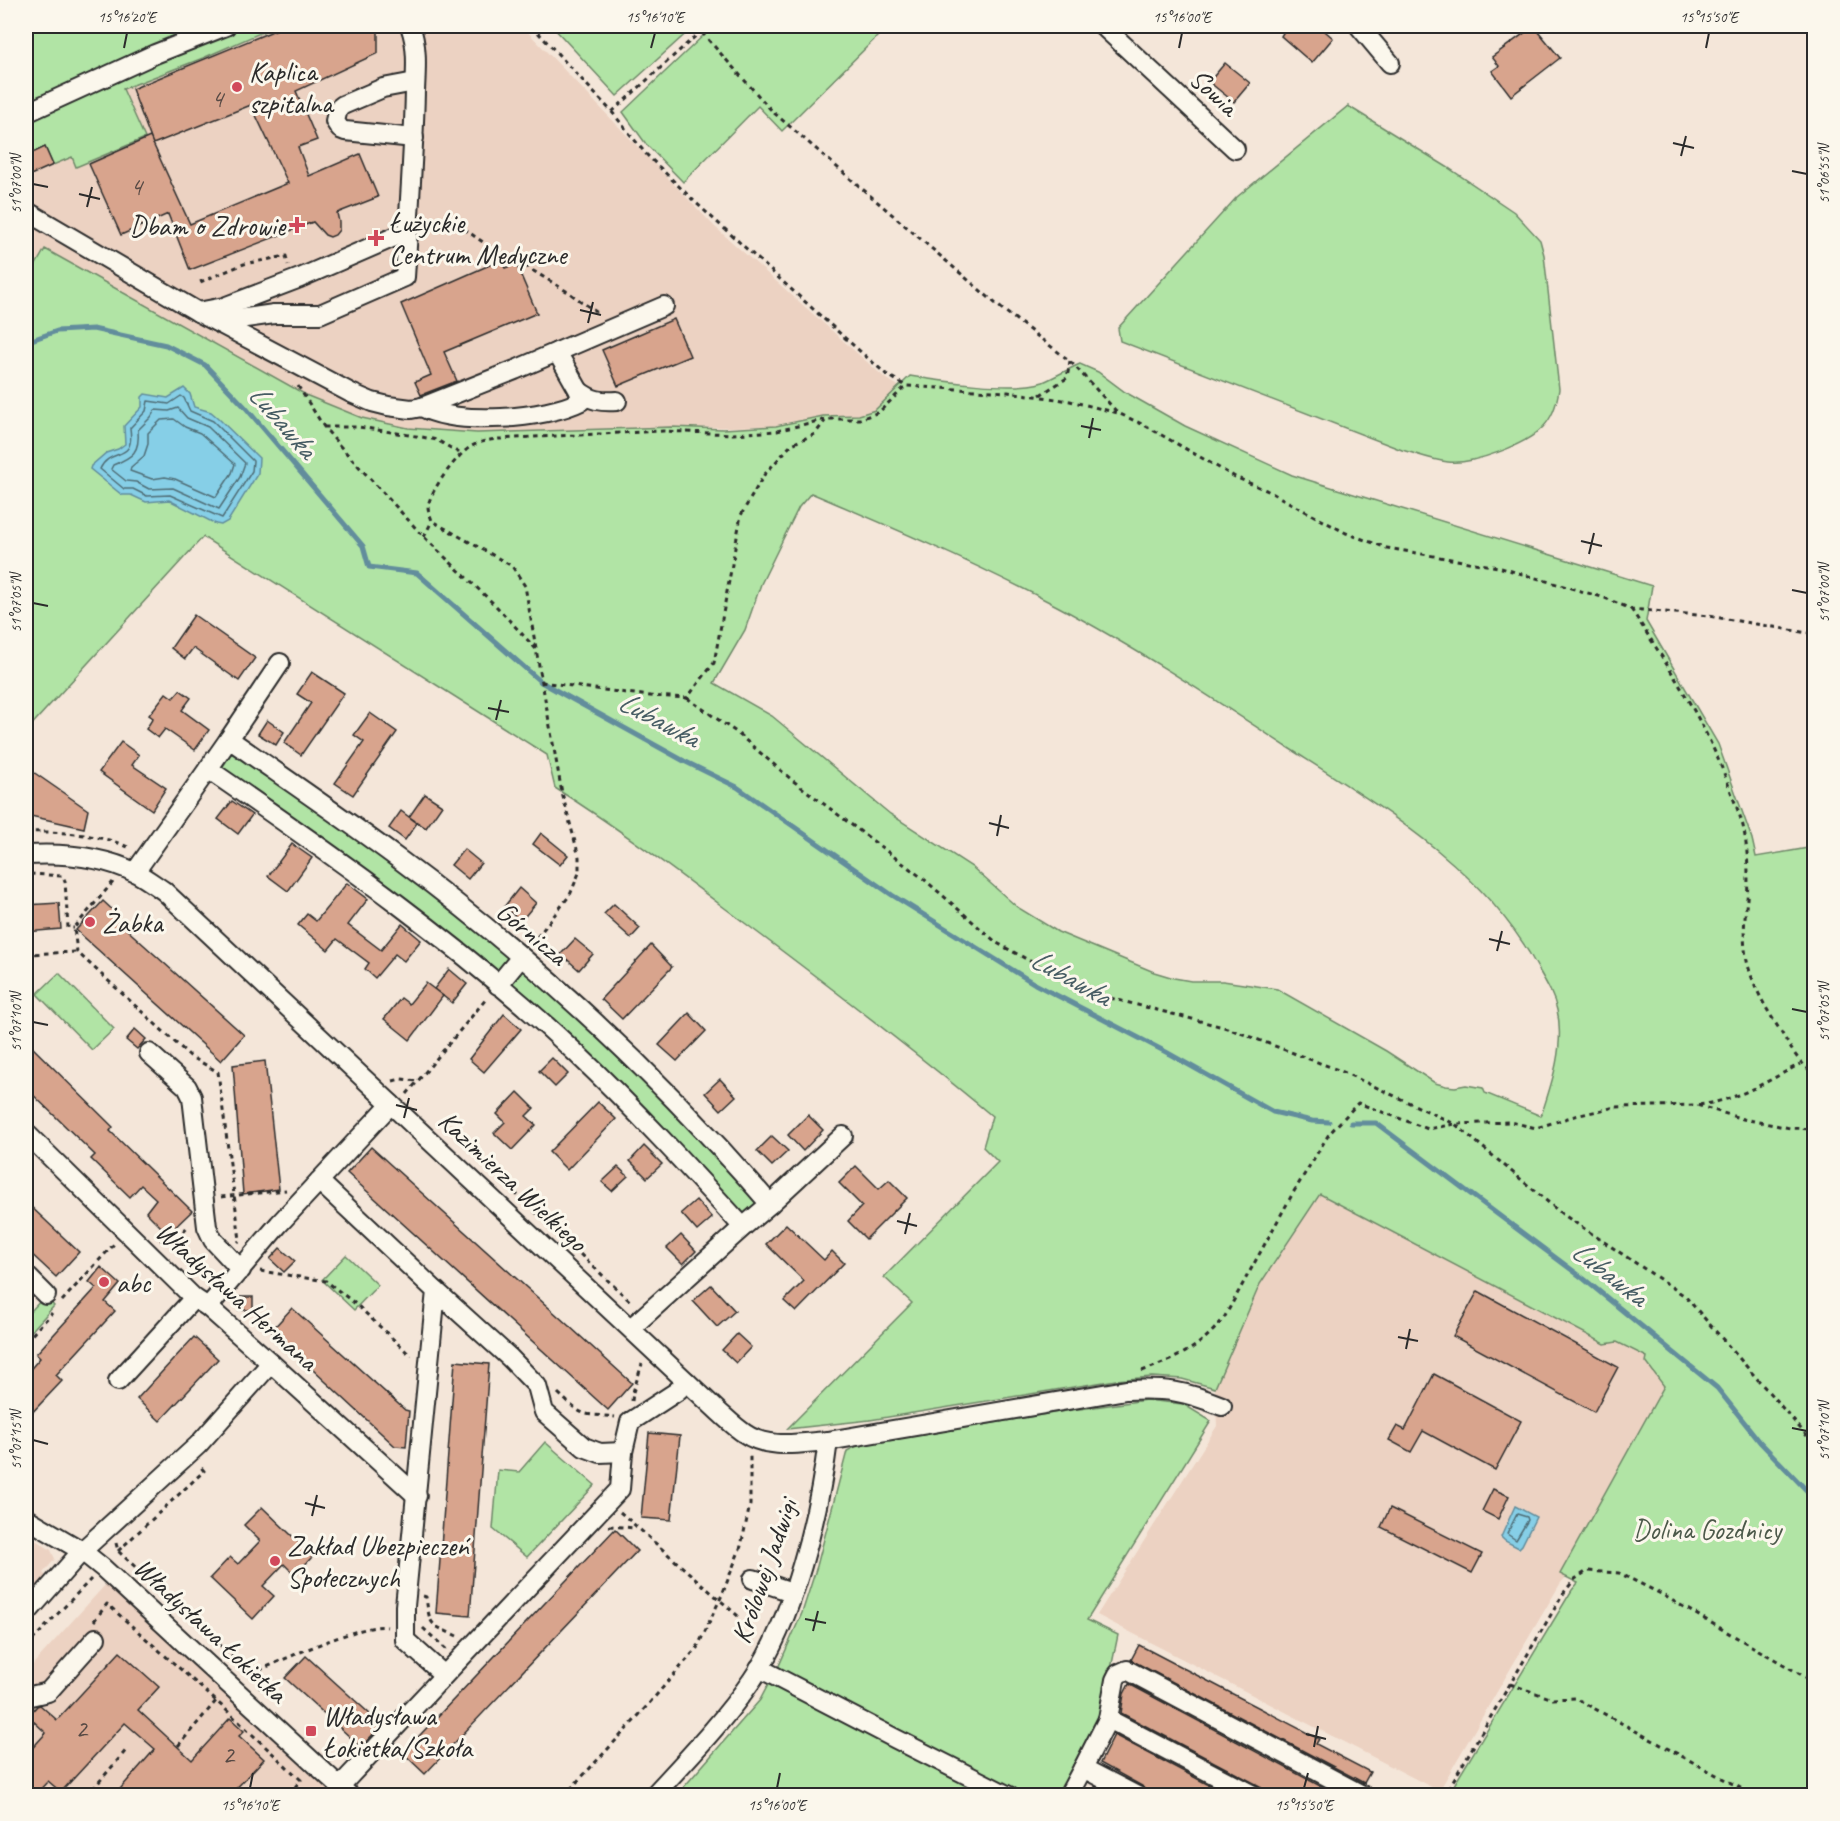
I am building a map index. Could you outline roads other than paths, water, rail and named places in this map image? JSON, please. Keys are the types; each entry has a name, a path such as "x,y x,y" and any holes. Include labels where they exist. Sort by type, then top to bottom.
{"street":[{"path":"26,113 155,54 226,26"},
{"path":"217,322 274,314 314,315 326,312 405,277 414,138 415,42 410,26"},
{"name":"Sowia","path":"1103,26 1235,149"},
{"path":"1359,26 1390,63"},
{"path":"414,138 345,131 340,129 335,121 338,109 343,105 383,88 415,82"},
{"path":"26,211 198,312 361,398 400,408 422,407 664,306"},
{"path":"198,312 224,307 295,280 408,231"},
{"path":"294,314 295,280"},
{"path":"422,407 431,412 481,418 546,413 566,409 581,401 579,391 557,352"},
{"path":"579,391 590,400 617,401"},
{"path":"135,873 280,663"},
{"name":"Górnicza","path":"229,739 401,860 521,957 581,1010 634,1062 710,1138 770,1204"},
{"path":"208,769 326,849 498,985 576,1053 671,1149 743,1227"},
{"name":"Kazimierza Wielkiego","path":"26,855 44,854 96,860 135,873 164,891 719,1412 759,1442 775,1444 828,1441 1126,1390 1162,1388 1201,1397 1222,1406"},
{"path":"498,985 521,957"},
{"path":"149,1053 187,1086 192,1097 207,1227 213,1240 243,1267"},
{"path":"118,1381 243,1267 391,1104"},
{"name":"Władysława Hermana","path":"26,1133 201,1303 271,1363 417,1496"},
{"path":"632,1328 843,1136"},
{"path":"319,1181 510,1358 537,1386 544,1412 584,1447 600,1453 622,1452"},
{"path":"26,1275 46,1295"},
{"path":"436,1291 405,1606 405,1640 444,1675"},
{"path":"26,1614 82,1551 198,1445 271,1363"},
{"path":"345,1791 444,1675 620,1489 622,1452 630,1422 676,1392 687,1382"},
{"name":"Królowej Jadwigi","path":"653,1796 751,1682 778,1632 813,1523 828,1441"},
{"name":"Władysława Łokietka","path":"26,1518 82,1551 138,1599 345,1791"},
{"path":"753,1579 792,1592"},
{"path":"26,1697 48,1692 96,1638"},
{"path":"759,1668 1009,1796"},
{"path":"1068,1796 1108,1719 1115,1680 1121,1671 1127,1670 1364,1796"},
{"path":"1108,1719 1255,1796"},
{"path":"1083,1768 1137,1796"}],"water":[{"path":"184,388 190,394 194,407 211,412 259,458 258,473 228,521 221,525 169,500 146,502 131,495 122,495 90,469 106,453 125,444 124,426 142,407 142,397 145,394 168,398"},
{"path":"1515,1506 1536,1517 1519,1548 1501,1537"}],"waterway":[{"name":"Lubawka","path":"26,342 57,331 93,329 166,345 205,365 246,408 363,546 369,567 417,573 541,682 684,761 737,787 892,895 1035,984 1166,1052 1273,1112 1312,1121 1329,1122"},
{"name":"Lubawka","path":"1351,1123 1376,1123 1584,1279 1717,1388 1760,1442 1814,1498"}],"place":[{"name":"Kaplica szpitalna","path":"237,87"},
{"name":"Dbam o Zdrowie","path":"297,225"},
{"name":"Łużyckie Centrum Medyczne","path":"376,238"},
{"name":"Żabka","path":"90,922"},
{"name":"abc","path":"104,1282"},
{"name":"Zakład Ubezpieczeń Społecznych","path":"275,1561"},
{"name":"Władysława Łokietka/Szkoła","path":"311,1731"}],"park label":[{"name":"Dolina Gozdnicy","path":"1707,1529"}]}
